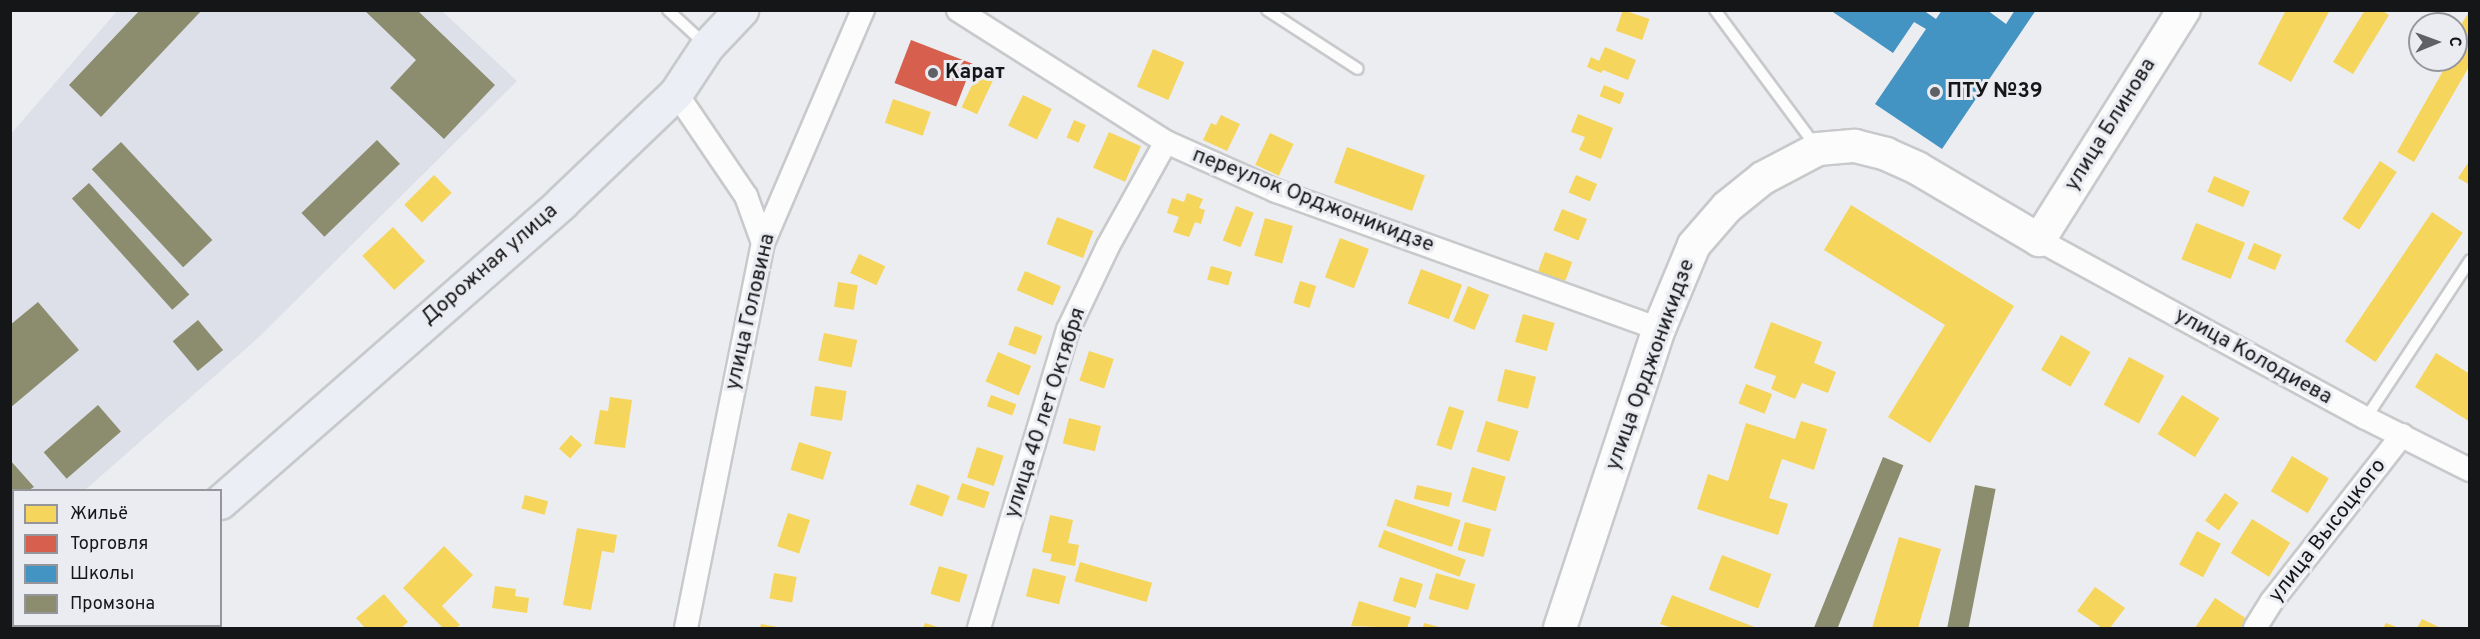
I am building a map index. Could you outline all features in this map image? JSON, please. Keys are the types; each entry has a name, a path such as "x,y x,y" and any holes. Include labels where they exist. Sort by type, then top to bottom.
{"main road":[{"name":"Дорожная улица","path":"222,500 561,202 676,93 707,46 741,10"},
{"name":"улица Блинова","path":"2039,240 2184,10"},
{"name":"улица Орджоникидзе","path":"1560,628 1659,329 1694,245 1727,207 1763,178 1818,150 1855,146 1886,154 1917,168 2039,240"}],"street":[{"name":"улица Головина","path":"686,628 763,243 863,10"},
{"name":"переулок Орджоникидзе","path":"958,10 1166,142 1276,191 1659,329"},
{"path":"676,93 746,196 763,243"},
{"name":"улица 40 лет Октября","path":"979,628 1068,330 1108,246 1166,142"},
{"name":"улица Колодиева","path":"2039,240 2366,418 2469,470"},
{"name":"улица Высоцкого","path":"2255,628 2272,602 2402,435"}],"lane":[{"path":"668,10 707,46"},
{"path":"1267,10 1358,69"},
{"path":"1715,10 1818,150"},
{"path":"2366,418 2469,260"}],"shaded area":[{"path":"117,11 442,11 517,81 259,337 86,489 12,489 11,556 10,135"}],"building: Жильё":[{"path":"1623,10 1649,19 1642,40 1616,31"},
{"path":"2286,10 2330,10 2291,82 2258,64"},
{"path":"2365,10 2381,10 2389,15 2353,74 2333,62"},
{"path":"2470,10 2470,65 2468,68 2468,13"},
{"path":"1605,47 1636,60 1628,80 1603,70 1601,73 1587,67 1591,57 1599,61"},
{"path":"1153,49 1184,62 1168,100 1137,87"},
{"path":"979,70 994,77 977,114 962,107"},
{"path":"2442,72 2466,72 2414,162 2397,152"},
{"path":"1604,85 1624,93 1620,104 1600,96"},
{"path":"1023,95 1052,109 1037,140 1008,126"},
{"path":"893,99 931,112 923,136 885,123"},
{"path":"1578,114 1613,128 1601,159 1579,150 1585,137 1571,132"},
{"path":"1221,115 1240,124 1227,151 1203,140 1211,123 1216,125"},
{"path":"1074,120 1086,125 1079,143 1067,137"},
{"path":"1109,132 1141,146 1125,182 1093,168"},
{"path":"1270,133 1294,144 1279,176 1255,165"},
{"path":"1347,147 1425,175 1412,211 1334,183"},
{"path":"2470,160 2470,185 2458,178"},
{"path":"2380,161 2397,172 2359,230 2342,219"},
{"path":"434,175 452,193 422,222 404,205"},
{"path":"1576,175 1597,184 1590,201 1569,192"},
{"path":"2214,176 2250,191 2243,207 2207,192"},
{"path":"1187,193 1203,199 1199,208 1205,210 1201,224 1195,222 1189,237 1173,232 1179,217 1167,213 1172,198 1184,202"},
{"path":"1851,205 2014,306 1930,443 1888,417 1945,325 1824,250"},
{"path":"1236,206 1254,213 1240,247 1223,241"},
{"path":"1562,209 1587,219 1578,240 1553,230"},
{"path":"2432,212 2463,233 2375,362 2345,341"},
{"path":"1057,217 1093,231 1083,258 1047,244"},
{"path":"1265,218 1293,226 1282,263 1254,255"},
{"path":"2196,223 2245,243 2231,279 2181,259"},
{"path":"393,227 425,261 394,290 362,256"},
{"path":"1340,238 1369,249 1354,288 1325,277"},
{"path":"2254,243 2282,255 2275,270 2247,259"},
{"path":"1545,252 1572,262 1565,283 1537,273"},
{"path":"859,254 885,266 876,285 850,273"},
{"path":"1211,266 1232,272 1228,286 1207,279"},
{"path":"1421,269 1462,285 1449,319 1408,304"},
{"path":"1025,271 1061,286 1053,306 1017,290"},
{"path":"1300,281 1316,286 1310,308 1293,303"},
{"path":"838,282 858,285 854,310 834,307"},
{"path":"1468,286 1489,295 1474,330 1453,321"},
{"path":"1523,314 1555,323 1547,351 1515,342"},
{"path":"1771,322 1822,342 1814,363 1836,372 1828,393 1802,383 1795,399 1771,389 1776,376 1754,368"},
{"path":"1015,326 1042,336 1035,355 1008,345"},
{"path":"824,333 857,340 851,367 818,360"},
{"path":"2061,335 2090,352 2070,387 2041,370"},
{"path":"1089,351 1114,359 1104,389 1079,380"},
{"path":"998,352 1031,366 1019,396 985,381"},
{"path":"2436,353 2470,374 2470,422 2415,387"},
{"path":"2129,357 2164,376 2139,423 2104,405"},
{"path":"1505,369 1536,377 1528,409 1497,401"},
{"path":"1746,384 1772,394 1765,414 1738,404"},
{"path":"815,386 847,391 842,421 810,416"},
{"path":"991,395 1016,404 1012,416 987,406"},
{"path":"2182,395 2219,418 2195,457 2158,434"},
{"path":"610,397 632,400 625,448 594,444 600,410 608,411"},
{"path":"1449,406 1464,411 1452,450 1436,445"},
{"path":"1069,418 1101,426 1095,451 1063,443"},
{"path":"1486,421 1519,431 1509,462 1477,452"},
{"path":"1801,421 1827,429 1814,470 1782,459 1769,498 1788,504 1778,535 1697,509 1708,474 1728,481 1746,423 1795,439"},
{"path":"571,435 582,445 570,458 559,448"},
{"path":"799,442 832,452 823,480 791,470"},
{"path":"977,447 1004,456 994,486 967,477"},
{"path":"2292,456 2329,478 2308,513 2271,491"},
{"path":"1472,467 1506,477 1496,511 1462,502"},
{"path":"962,483 990,492 984,508 957,499"},
{"path":"917,484 950,496 942,517 909,505"},
{"path":"1417,485 1452,493 1449,507 1414,499"},
{"path":"2225,493 2239,503 2219,530 2205,521"},
{"path":"525,495 548,501 545,515 521,509"},
{"path":"1395,499 1461,520 1452,547 1386,526"},
{"path":"788,513 810,520 799,553 777,546"},
{"path":"1050,515 1073,520 1068,543 1079,545 1075,566 1050,561 1052,554 1042,552"},
{"path":"2252,519 2290,543 2269,577 2231,553"},
{"path":"1465,522 1491,529 1484,557 1457,550"},
{"path":"577,528 617,535 614,553 602,551 591,610 563,605"},
{"path":"1384,530 1466,560 1460,577 1378,547"},
{"path":"2197,531 2221,544 2203,577 2179,565"},
{"path":"1899,537 1941,549 1918,628 1872,628"},
{"path":"444,546 473,575 442,606 460,625 456,628 443,628 403,588"},
{"path":"1722,555 1771,574 1758,609 1709,590"},
{"path":"1080,562 1152,583 1147,602 1074,581"},
{"path":"939,566 968,575 959,603 931,594"},
{"path":"1033,568 1066,576 1059,604 1026,596"},
{"path":"774,573 797,577 792,603 769,599"},
{"path":"1436,573 1475,584 1468,610 1429,599"},
{"path":"1400,577 1423,584 1416,608 1393,601"},
{"path":"495,586 516,589 515,596 529,598 527,613 492,608"},
{"path":"2095,587 2125,608 2110,628 2102,628 2077,611"},
{"path":"384,594 408,622 401,628 365,628 356,618"},
{"path":"1672,595 1757,628 1673,628 1660,624"},
{"path":"2215,598 2247,619 2241,628 2195,628"},
{"path":"1359,601 1411,617 1407,628 1351,626"},
{"path":"2422,619 2441,628 2417,628"},
{"path":"925,623 941,628 923,628"},
{"path":"1424,623 1443,628 1423,628"},
{"path":"2386,623 2399,628 2383,628"},
{"path":"761,624 778,627 778,628 760,628"}],"building: Торговля":[{"name":"Карат","path":"911,40 973,64 956,107 895,83"}],"building: Школы":[{"path":"1830,10 1923,10 1936,19 1942,10 1987,10 2006,24 2015,10 2036,10 1942,149 1875,104 1926,29 1914,22 1893,53"}],"building: Промзона":[{"path":"140,10 202,10 101,117 69,85"},
{"path":"364,10 417,10 495,85 444,139 390,88 416,60"},
{"path":"377,140 400,164 324,237 301,213"},
{"path":"121,142 212,240 183,267 92,169"},
{"path":"89,183 189,294 172,310 72,198"},
{"path":"38,302 79,350 10,408 10,325"},
{"path":"198,320 223,350 198,371 173,341"},
{"path":"98,405 121,431 67,479 44,452"},
{"path":"1883,457 1903,465 1838,628 1814,628"},
{"path":"10,460 34,487 12,489 12,505"},
{"path":"1975,485 1996,489 1969,628 1947,627"}],"place":[{"name":"Карат","path":"933,73"},
{"name":"ПТУ №39","path":"1935,92"}]}
